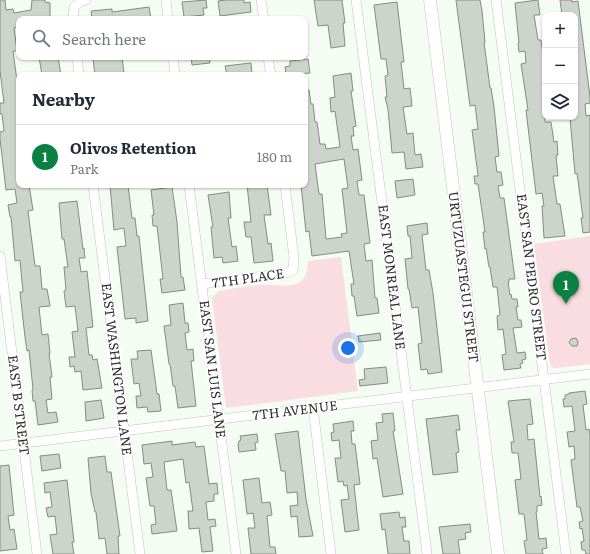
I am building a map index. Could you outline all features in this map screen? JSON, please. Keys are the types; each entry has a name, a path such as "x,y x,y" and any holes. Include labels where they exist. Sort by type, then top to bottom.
{"main road":[{"name":"URTUZUASTEGUI STREET","path":"430,0 498,554"}],"street":[{"path":"73,16 74,7 80,2 86,0"},
{"path":"166,0 168,16"},
{"path":"261,0 264,16"},
{"name":"EAST MONREAL LANE","path":"356,0 427,554"},
{"name":"EAST SAN PEDRO STREET","path":"496,0 566,554"},
{"path":"77,60 79,72"},
{"path":"173,60 175,72"},
{"path":"268,60 270,72"},
{"name":"EAST WASHINGTON LANE","path":"93,188 140,554"},
{"name":"EAST SAN LUIS LANE","path":"190,188 236,554"},
{"name":"7TH PLACE","path":"202,284 286,273 293,270 294,258 285,188"},
{"name":"EAST B STREET","path":"0,256 37,554"},
{"name":"7TH AVENUE","path":"0,446 590,374"},
{"path":"313,408 331,554"}],"shaded area":[{"path":"590,236 590,364 553,368 550,364 534,244"},
{"path":"341,257 358,391 226,408 212,298 219,291 254,285 291,285 298,283 303,279 307,272 308,261"}],"building":[{"path":"0,0 5,0 6,10 13,9 14,13 31,10 32,0 45,0 45,2 50,3 50,16 16,16 16,28 14,28 16,51 13,51 16,74 16,188 29,188 33,210 28,211 35,266 40,266 42,289 47,289 50,306 39,307 42,335 48,334 52,377 50,377 52,399 46,400 48,413 56,412 58,422 38,425 35,401 33,401 29,350 27,351 20,292 23,292 20,260 15,261 11,217 8,205 17,203 15,189 6,190 0,139 0,132 4,131 2,114 0,114 0,103 4,103 0,71"},
{"path":"206,0 207,8 203,8 204,15 184,16 182,2"},
{"path":"244,0 244,3 250,2 251,12 220,16 218,1"},
{"path":"314,0 342,0 345,23 343,23 345,46 331,48 328,25 318,26"},
{"path":"456,0 480,0 482,11 484,42 494,107 499,156 495,157 497,172 501,172 503,185 498,186 500,198 504,198 515,279 509,279 508,282 512,299 517,299 518,307 516,307 518,320 521,320 522,327 513,328 517,353 525,352 526,359 522,360 523,363 520,364 521,368 504,370 502,355 506,354 503,329 498,330 497,316 500,315 497,287 493,287 486,248 485,249 483,232 485,232 478,184 475,184 474,176 478,176 472,130 478,129 475,105 470,106"},
{"path":"538,0 540,15 534,15 538,40 541,40 542,47 542,120 545,120 545,122 551,122 554,142 557,141 558,155 556,155 558,176 553,176 557,204 560,204 565,236 544,238 542,206 544,206 542,193 536,194 526,110 528,110 521,64 526,63 525,51 519,52 515,3"},
{"path":"560,0 572,0 572,2 578,1 590,97 590,103 585,104 586,116 590,115 590,232 583,233 581,218 583,218 577,173 575,174 570,120 578,120 578,12 562,12"},
{"path":"397,2 404,62 401,62 404,89 410,88 412,106 403,107 407,134 413,133 415,155 421,154 423,167 406,169 404,152 392,153 388,109 385,97 387,97 385,76 388,75 386,59 381,59 374,5"},
{"path":"149,7 151,16 92,16 91,11 112,9 112,12"},
{"path":"308,59 310,73 286,72 285,67 290,66 290,61"},
{"path":"40,60 58,60 60,72 42,72"},
{"path":"93,60 122,60 124,72 95,72"},
{"path":"191,60 210,60 210,63 192,65"},
{"path":"251,63 252,72 226,72 225,66"},
{"path":"351,73 353,91 351,91 356,126 353,127 354,136 351,136 353,150 358,149 362,180 357,181 359,195 364,195 370,243 364,244 366,261 372,260 375,298 377,298 379,313 357,316 354,296 352,296 351,284 354,284 349,251 312,256 309,231 306,232 301,188 308,188 308,90 311,104 313,104 315,122 317,122 320,144 325,144 326,149 340,147 335,111 331,112 330,98 335,97 333,76","holes":["344,159 348,188 342,189 347,233 341,234 342,237 326,239 322,194 319,194 315,164"]},
{"path":"413,179 415,195 397,198 395,181"},
{"path":"110,188 128,188 132,218 135,218 137,236 139,236 148,321 136,323 136,318 125,319 117,247 126,246 124,228 114,230"},
{"path":"172,188 177,222 181,277 183,277 185,290 162,293 160,279 163,279 157,226 153,226 152,215 154,215 151,190"},
{"path":"247,188 267,188 271,215 264,215 268,244 271,243 273,261 254,263 251,237 246,237 244,222 251,222"},
{"path":"229,192 231,218 228,218 232,247 236,246 238,261 223,263 222,257 214,258 211,227 213,227 208,195"},
{"path":"77,201 85,258 79,258 81,272 87,271 93,327 86,328 89,355 92,355 93,360 97,359 102,388 83,390 81,371 75,372 74,366 70,367 69,357 75,357 72,332 78,331 75,306 66,307 64,267 68,267 64,239 62,239 59,203"},
{"path":"427,223 428,234 422,235 426,270 429,270 433,293 442,372 428,374 427,369 421,370 418,344 422,343 418,307 412,308 408,289 405,259 412,258 410,236 408,236 407,226"},
{"path":"183,303 185,323 188,323 189,332 185,333 187,350 193,349 194,361 191,361 196,406 178,408 175,386 173,386 169,364 164,326 171,325 169,305"},
{"path":"380,333 381,340 359,342 358,336"},
{"path":"576,338 578,342 577,346 572,346 569,343 571,339"},
{"path":"151,350 161,411 148,412 147,407 137,408 136,396 141,396 139,383 134,384 131,359 138,359 137,351"},
{"path":"386,367 388,383 360,386 359,380 365,379 364,369"},
{"path":"585,391 587,404 583,405 586,430 589,429 590,434 590,554 586,554 585,550 582,550 581,542 584,541 582,528 580,529 579,522 583,521 580,507 577,507 571,460 575,459 574,446 569,447 567,432 575,431 572,406 564,407 563,399 565,399 565,395 569,393"},
{"path":"530,399 533,424 527,425 528,440 534,439 542,505 537,506 536,512 539,539 546,538 547,548 542,549 543,554 526,554 524,541 527,540 524,514 519,514 515,480 521,479 518,453 512,453 511,442 514,442 508,401"},
{"path":"101,400 104,418 86,421 85,402"},
{"path":"393,413 395,431 393,431 403,494 383,497 377,458 373,459 371,441 378,440 376,423 383,422 382,414"},
{"path":"458,415 460,430 456,430 459,452 456,453 458,472 433,475 426,419"},
{"path":"353,421 354,431 351,431 352,444 355,444 360,484 354,485 359,530 345,532 341,500 349,499 347,485 344,486 343,481 338,482 335,458 341,458 339,440 332,441 331,433 334,432 333,424"},
{"path":"298,431 306,499 313,536 299,537 297,516 291,517 290,506 298,505 297,492 287,493 285,471 281,471 275,434"},
{"path":"257,434 258,442 255,443 256,450 239,452 238,444 241,440 240,436"},
{"path":"172,441 172,445 195,442 196,447 204,446 209,484 217,483 218,494 214,494 214,501 206,502 208,520 215,519 216,526 210,527 213,551 202,552 199,528 189,529 188,511 193,511 189,482 186,483 183,459 164,462 167,490 171,490 177,531 152,534 151,525 156,524 154,506 150,506 146,478 153,477 151,463 144,464 142,445"},
{"path":"59,454 61,468 42,471 40,456"},
{"path":"105,456 107,472 111,472 120,536 118,536 119,554 107,554 105,538 99,539 96,512 91,493 88,458"},
{"path":"9,465 14,515 8,516 10,530 14,529 17,549 0,551 0,466"},
{"path":"259,478 262,503 270,502 272,515 267,516 270,547 275,547 276,554 251,554 248,528 255,528 253,513 247,514 243,480"},
{"path":"67,480 74,554 53,554 50,535 57,534 55,516 48,517 46,508 52,507 50,492 45,493 44,483"},
{"path":"399,512 400,518 405,517 406,527 402,527 404,541 409,541 410,554 388,554 385,529 382,530 380,514"},
{"path":"470,524 471,532 465,533 466,539 458,540 460,554 443,554 439,527"}],"place":[{"name":"Olivos Retention","path":"566,304"}]}
